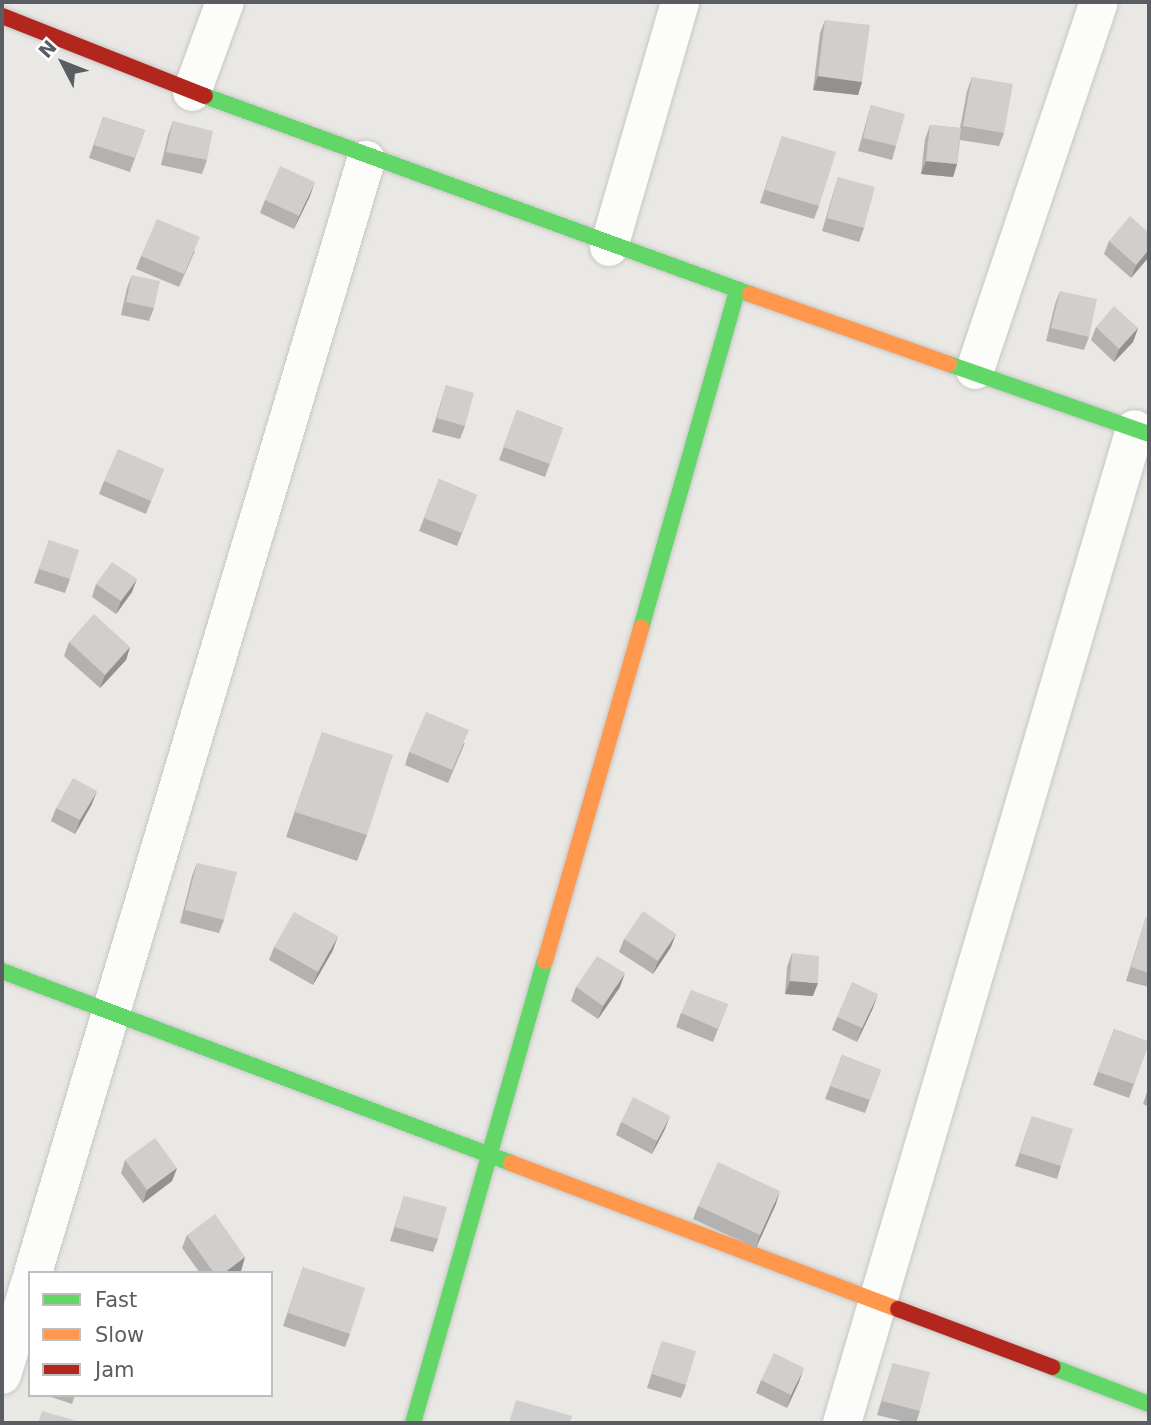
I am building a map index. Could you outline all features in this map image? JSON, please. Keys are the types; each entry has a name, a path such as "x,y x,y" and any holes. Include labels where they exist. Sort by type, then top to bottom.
{"street":[{"path":"192,92 225,2"},
{"path":"609,247 680,2"},
{"path":"975,370 1099,2"},
{"path":"2,16 366,160 609,247 975,370 1142,432 873,1305 842,1423"},
{"path":"34,1271 366,160"},
{"path":"413,1423 737,291"},
{"path":"2,971 873,1305 1149,1404"},
{"path":"2,1375 28,1290"}],"building":[{"path":"825,20 870,25 862,82 818,76"},
{"path":"972,77 1013,84 1004,133 963,126"},
{"path":"871,105 905,114 896,146 863,138"},
{"path":"103,117 145,130 135,158 94,145"},
{"path":"173,121 213,131 207,160 166,152"},
{"path":"930,125 961,128 957,164 926,161"},
{"path":"782,136 836,152 819,206 765,190"},
{"path":"280,166 315,182 299,216 265,200"},
{"path":"838,177 875,187 864,228 827,218"},
{"path":"1130,216 1149,233 1149,249 1136,265 1109,241"},
{"path":"157,219 200,237 184,274 141,256"},
{"path":"132,275 160,281 154,308 126,302"},
{"path":"1060,291 1097,299 1089,337 1051,328"},
{"path":"1114,306 1138,328 1119,349 1096,327"},
{"path":"446,385 474,393 465,426 437,418"},
{"path":"517,410 563,428 550,464 503,447"},
{"path":"118,449 164,469 151,501 104,481"},
{"path":"439,479 477,495 462,533 424,518"},
{"path":"49,540 79,550 70,579 39,569"},
{"path":"112,562 137,579 121,601 96,584"},
{"path":"94,614 130,647 105,675 69,642"},
{"path":"426,712 469,730 452,770 409,752"},
{"path":"322,732 393,755 367,835 295,812"},
{"path":"73,778 97,791 80,820 56,808"},
{"path":"197,863 237,872 224,920 185,910"},
{"path":"643,911 676,934 658,961 624,939"},
{"path":"294,912 338,936 318,972 274,947"},
{"path":"1146,917 1149,919 1149,973 1131,967"},
{"path":"792,953 819,956 818,983 790,981"},
{"path":"597,956 625,973 603,1006 576,987"},
{"path":"852,982 878,994 862,1028 837,1017"},
{"path":"691,990 728,1004 718,1029 681,1013"},
{"path":"1114,1029 1149,1042 1134,1084 1098,1072"},
{"path":"842,1055 881,1070 870,1100 830,1086"},
{"path":"633,1097 670,1116 657,1141 621,1122"},
{"path":"1032,1116 1073,1129 1061,1166 1020,1153"},
{"path":"155,1138 177,1168 147,1190 125,1160"},
{"path":"718,1162 780,1191 760,1235 698,1206"},
{"path":"404,1196 447,1207 438,1239 395,1227"},
{"path":"215,1214 245,1257 227,1271 213,1271 187,1235"},
{"path":"303,1267 365,1288 350,1334 288,1313"},
{"path":"662,1341 696,1351 686,1385 652,1374"},
{"path":"774,1353 804,1368 791,1395 761,1380"},
{"path":"893,1363 930,1372 920,1411 882,1401"},
{"path":"516,1400 572,1416 570,1423 509,1423"},
{"path":"42,1411 84,1423 38,1423"}],"traffic: fast":[{"path":"205,96 750,294"},
{"path":"641,628 737,291"},
{"path":"949,364 1149,434"},
{"path":"413,1423 545,961"},
{"path":"2,971 511,1163"},
{"path":"1052,1367 1149,1404"}],"traffic: slow":[{"path":"750,294 949,364"},
{"path":"545,961 641,628"},
{"path":"511,1163 898,1309"}],"traffic: jam":[{"path":"2,16 205,96"},
{"path":"898,1309 1052,1367"}]}
